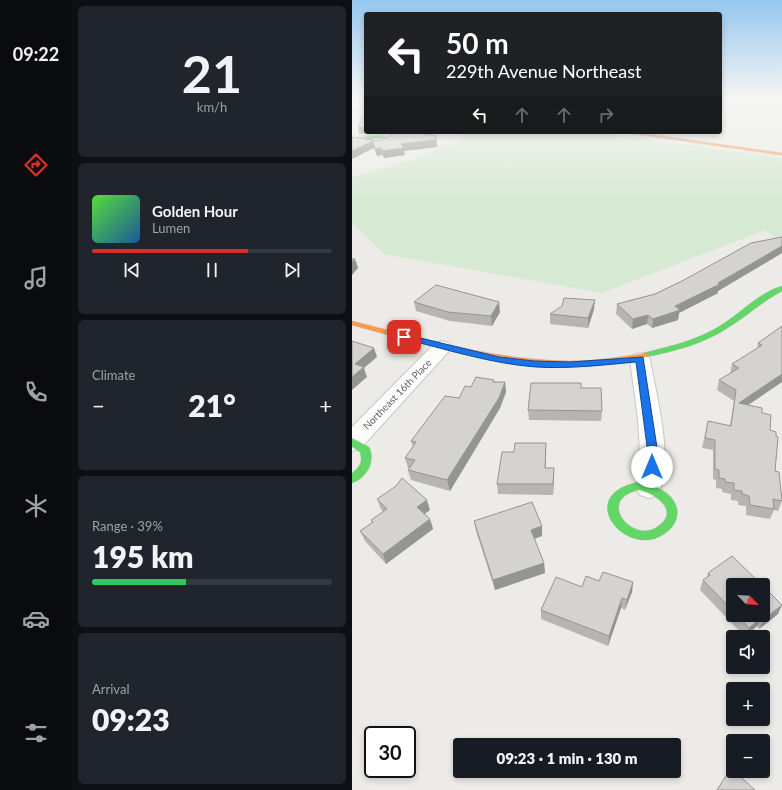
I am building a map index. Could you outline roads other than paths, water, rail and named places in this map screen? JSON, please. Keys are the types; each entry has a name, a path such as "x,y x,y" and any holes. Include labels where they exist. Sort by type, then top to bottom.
{"street":[{"path":"645,135 782,154"},
{"path":"352,139 368,139"},
{"path":"352,323 442,347 499,359 534,364 570,365 640,359 693,343 719,331 773,292 782,288"},
{"name":"Northeast 16th Place","path":"352,479 362,472 368,456 360,445 352,442 442,347"},
{"path":"640,359 653,454 649,488"},
{"path":"639,486 649,488 666,498 672,515 670,523 664,530 655,534 644,536 633,534 624,530 616,522 612,514 611,506 615,498 625,490 639,486"}]}
